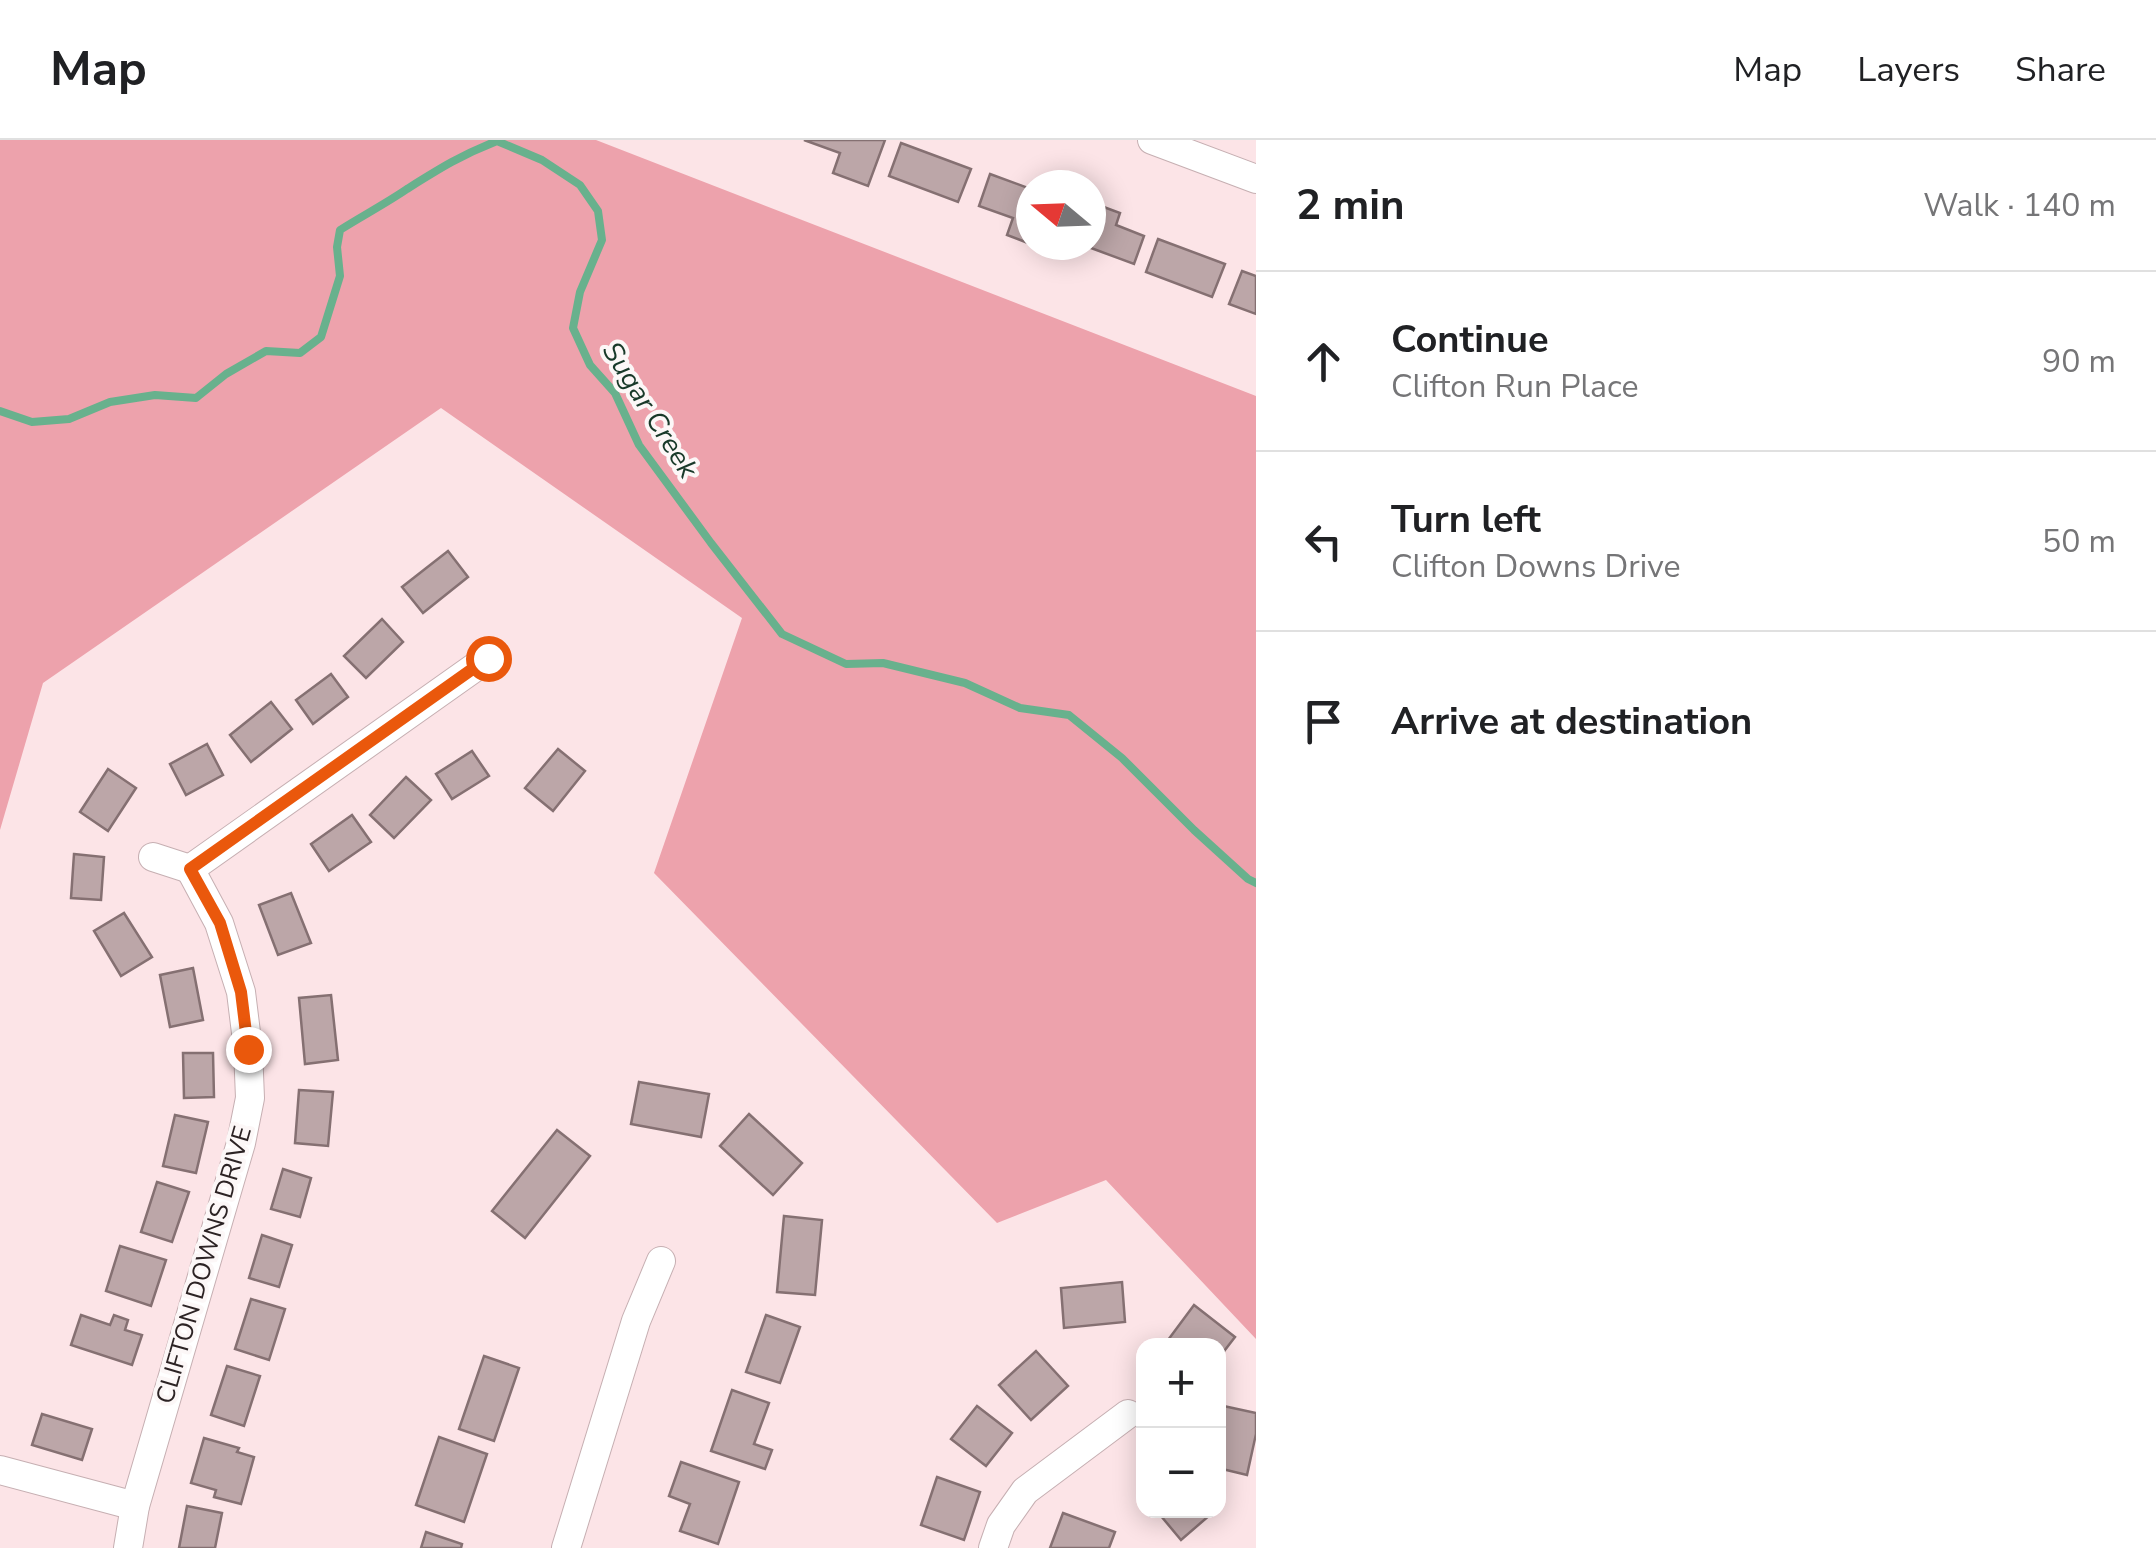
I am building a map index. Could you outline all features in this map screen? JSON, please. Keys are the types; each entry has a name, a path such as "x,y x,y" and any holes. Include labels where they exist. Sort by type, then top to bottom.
{"street":[{"path":"1152,140 1256,179"},
{"path":"153,857 190,869 488,658"},
{"name":"CLIFTON DOWNS DRIVE","path":"128,1548 135,1506 241,1143 250,1098 241,992 220,923 190,869"},
{"path":"566,1548 636,1321 661,1261"},
{"path":"993,1548 1001,1525 1026,1490 1128,1414"},
{"path":"0,1470 135,1506"}],"shaded area":[{"path":"0,140 596,140 1256,396 1256,1339 1106,1180 997,1223 654,873 742,618 441,408 43,683 0,830"}],"building":[{"path":"804,140 885,140 868,186 833,173 840,153"},
{"path":"901,143 971,169 958,202 889,176"},
{"path":"990,174 1016,184 1016,238 1007,235 1013,218 979,206"},
{"path":"1106,208 1120,213 1116,225 1144,236 1134,264 1106,254"},
{"path":"1158,239 1225,264 1212,297 1146,272"},
{"path":"1242,271 1256,276 1256,314 1229,304"},
{"path":"448,551 468,577 423,613 402,587"},
{"path":"382,619 403,642 366,678 344,656"},
{"path":"331,674 348,697 313,724 296,700"},
{"path":"271,702 292,729 251,762 230,735"},
{"path":"207,744 223,775 186,795 170,764"},
{"path":"558,749 585,771 553,811 525,788"},
{"path":"472,751 489,776 452,799 436,774"},
{"path":"108,769 136,788 108,831 80,812"},
{"path":"406,777 431,800 394,838 370,815"},
{"path":"352,815 371,842 329,871 311,844"},
{"path":"74,854 104,857 101,900 71,898"},
{"path":"291,893 311,943 278,955 259,905"},
{"path":"124,913 152,957 121,976 94,931"},
{"path":"193,968 203,1020 170,1027 160,975"},
{"path":"331,995 338,1060 305,1064 299,998"},
{"path":"183,1053 213,1053 214,1097 184,1098"},
{"path":"639,1082 709,1094 701,1137 631,1124"},
{"path":"299,1090 333,1092 328,1146 295,1143"},
{"path":"749,1114 802,1163 773,1195 720,1146"},
{"path":"175,1115 208,1122 196,1173 163,1166"},
{"path":"557,1130 590,1156 525,1238 492,1211"},
{"path":"283,1169 311,1178 300,1217 271,1209"},
{"path":"157,1182 189,1192 172,1242 141,1232"},
{"path":"784,1216 822,1220 815,1295 777,1292"},
{"path":"262,1235 292,1245 279,1287 249,1278"},
{"path":"120,1246 166,1260 151,1306 106,1291"},
{"path":"1122,1282 1125,1322 1064,1328 1061,1288"},
{"path":"251,1299 285,1309 269,1360 235,1349"},
{"path":"1194,1305 1235,1337 1226,1349 1226,1338 1169,1338"},
{"path":"81,1315 110,1325 114,1315 128,1320 125,1330 142,1335 132,1365 71,1345"},
{"path":"766,1315 800,1327 780,1383 746,1372"},
{"path":"1036,1351 1068,1386 1031,1420 999,1385"},
{"path":"484,1356 519,1368 494,1441 459,1429"},
{"path":"227,1366 260,1376 244,1426 211,1415"},
{"path":"732,1390 769,1403 754,1444 772,1450 765,1469 711,1451"},
{"path":"977,1406 1012,1433 986,1466 951,1439"},
{"path":"1226,1407 1256,1413 1256,1434 1247,1475 1226,1470"},
{"path":"42,1414 92,1429 82,1460 32,1445"},
{"path":"439,1437 487,1454 464,1522 416,1505"},
{"path":"204,1438 239,1448 237,1452 254,1457 241,1504 214,1497 216,1490 191,1483"},
{"path":"681,1462 739,1482 718,1544 680,1531 690,1504 669,1496"},
{"path":"937,1477 980,1492 964,1540 921,1525"},
{"path":"187,1506 222,1513 215,1548 179,1548"},
{"path":"1063,1513 1115,1532 1109,1548 1050,1548"},
{"path":"1163,1518 1206,1518 1181,1540"},
{"path":"426,1532 462,1544 461,1548 421,1548"}],"waterway":[{"name":"Sugar Creek","path":"0,411 32,422 69,419 110,402 155,395 196,398 226,374 266,351 300,353 321,337 340,276 340,230 450,163 497,141 542,160 580,185 598,211 602,240 580,292 573,328 590,365 615,393 639,445 782,634 846,664 883,663 965,683 1020,708 1069,715 1122,758 1194,830 1256,883"}],"route":[{"path":"248,1049 241,992 220,923 190,869 488,658"}]}
